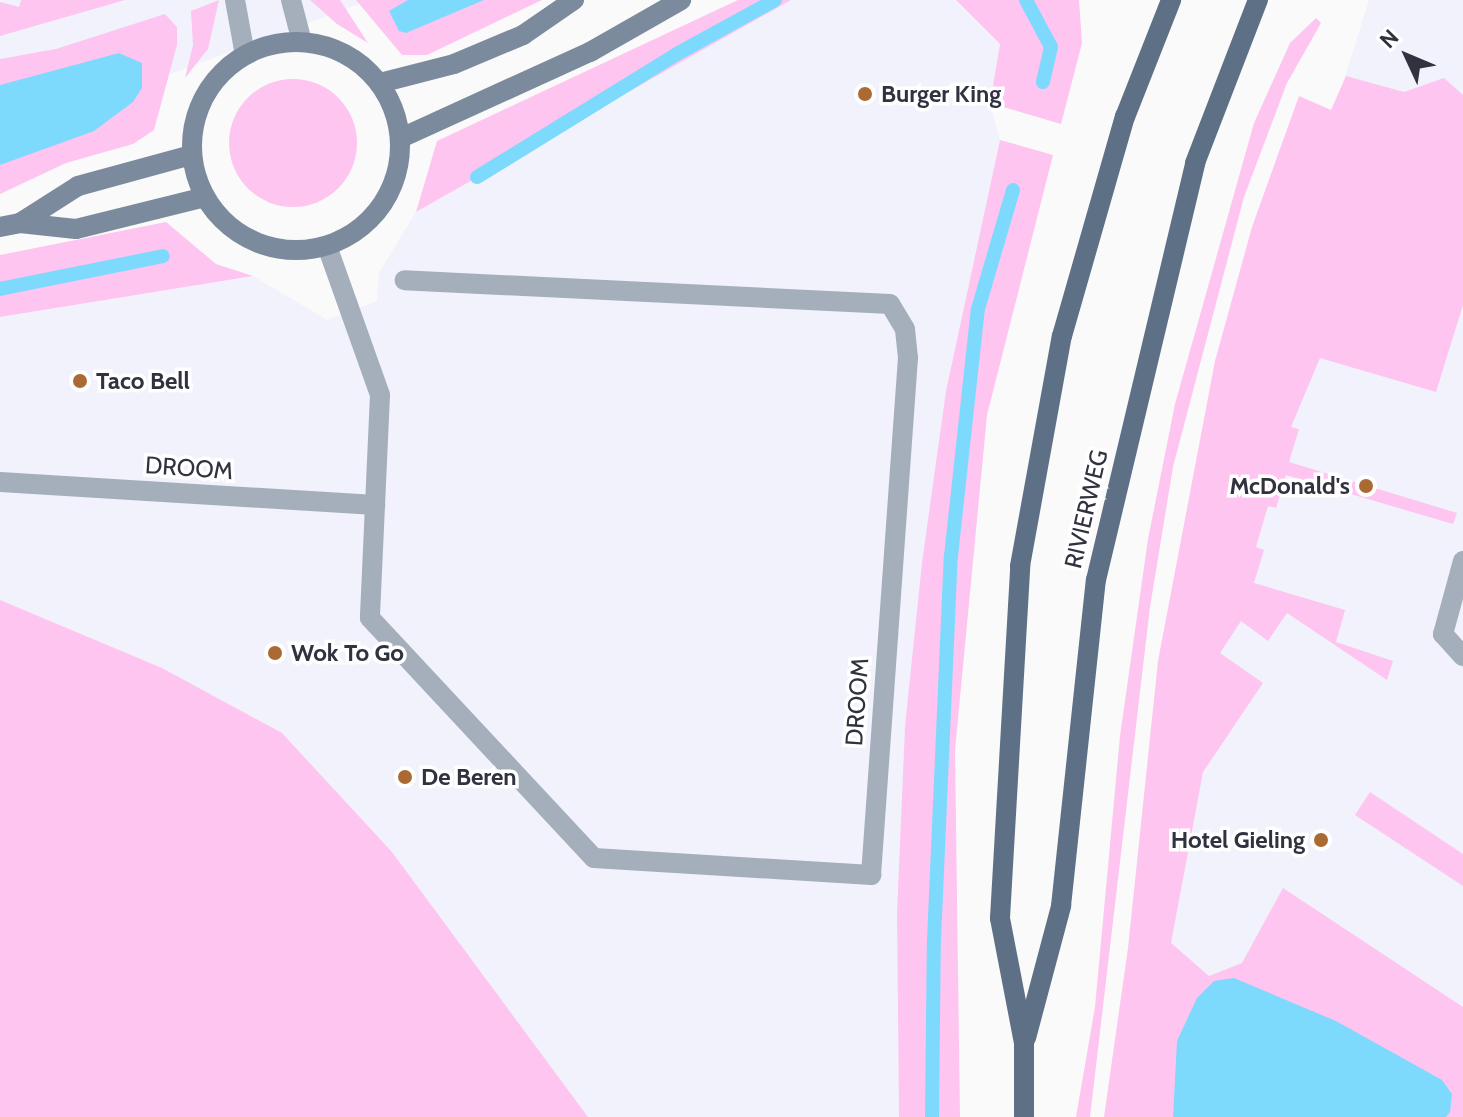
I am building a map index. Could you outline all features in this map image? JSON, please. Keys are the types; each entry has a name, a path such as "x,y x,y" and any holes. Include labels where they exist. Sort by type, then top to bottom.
{"main road":[{"name":"RIVIERWEG","path":"1024,1117 1024,1043 1000,918 1020,566 1062,336 1125,117 1171,0"},
{"name":"RIVIERWEG","path":"1024,1043 1061,906 1096,580 1195,163 1258,0"}],"street":[{"path":"235,0 245,55"},
{"path":"291,0 302,42"},
{"path":"380,83 454,64 523,35 574,0"},
{"path":"401,138 528,82 681,0"},
{"path":"302,42 331,48 358,61 380,83 401,138 399,167 389,195 371,220 327,246 290,251 260,245 234,231 205,197 191,155 193,126 203,97 245,55 273,44 302,42"},
{"path":"10,225 78,186 191,155"},
{"path":"10,225 76,229 205,197"},
{"name":"DROOM","path":"327,246 380,395 370,618 594,858 871,875 908,358 905,329 890,304 405,280"},
{"name":"DROOM","path":"0,482 375,505"},
{"path":"1463,561 1443,634 1463,656"}],"shaded area":[{"path":"0,0 370,0 63,114 0,125"},
{"path":"21,0 125,0 0,36 0,2 19,7"},
{"path":"219,0 208,49 185,78 193,45 191,11"},
{"path":"310,0 340,0 368,43 337,24"},
{"path":"356,0 542,0 427,55 402,55"},
{"path":"738,0 791,0 416,212 437,141"},
{"path":"791,0 956,0 1000,44 990,103 1000,140 946,391 905,726 897,912 899,1117 588,1117 392,852 282,733 162,668 0,600 0,317 253,276 327,320 377,301 379,273 416,212"},
{"path":"956,0 1079,0 1082,43 1061,124 990,103 1000,44"},
{"path":"1369,0 1463,0 1463,1117 1290,1117 1146,921 1286,264"},
{"path":"165,14 177,27 177,45 154,130 133,144 66,163 0,194 0,59 56,49"},
{"path":"1316,18 1321,23 1287,83 1244,197 1173,467 1150,607 1090,1117 1076,1117 1095,1007 1120,736 1148,539 1175,404 1254,123 1290,43"},
{"path":"1346,76 1404,92 1444,78 1463,95 1463,305 1436,392 1320,358 1291,427 1299,429 1289,462 1457,513 1453,524 1286,475 1276,508 1268,506 1256,547 1264,550 1254,583 1345,610 1336,642 1393,661 1387,680 1287,613 1268,641 1241,621 1220,653 1263,683 1203,772 1171,943 1209,976 1242,963 1283,888 1463,1007 1463,1117 1104,1117 1128,948 1158,661 1215,361 1252,227 1299,96 1331,110"},
{"path":"293,79 318,83 339,97 353,118 357,143 353,168 339,189 318,203 293,207 268,203 247,189 233,168 229,143 233,118 247,97 268,83"},
{"path":"1000,140 1053,155 987,415 955,750 960,1117 899,1117 897,912 905,726 922,563 946,391"},
{"path":"166,222 216,264 253,276 0,317 0,255"},
{"path":"0,600 162,668 282,733 392,852 588,1117 0,1117"},
{"path":"1370,792 1463,854 1463,886 1355,815"}],"water":[{"path":"408,0 484,0 406,33 399,31 389,11"},
{"path":"119,53 142,63 142,88 133,102 94,131 0,165 0,85"},
{"path":"1234,978 1336,1021 1442,1080 1452,1094 1450,1112 1446,1117 1173,1117 1177,1041 1197,998 1214,981"}],"waterway":[{"path":"477,177 675,55 775,0"},
{"path":"1026,0 1051,47 1043,82"},
{"path":"932,1117 934,940 951,556 978,309 1013,190"},
{"path":"0,289 163,256"}],"place":[{"name":"Burger King","path":"865,94"},
{"name":"Taco Bell","path":"80,381"},
{"name":"McDonald's","path":"1366,486"},
{"name":"Wok To Go","path":"275,653"},
{"name":"De Beren","path":"405,777"},
{"name":"Hotel Gieling","path":"1321,840"}]}
